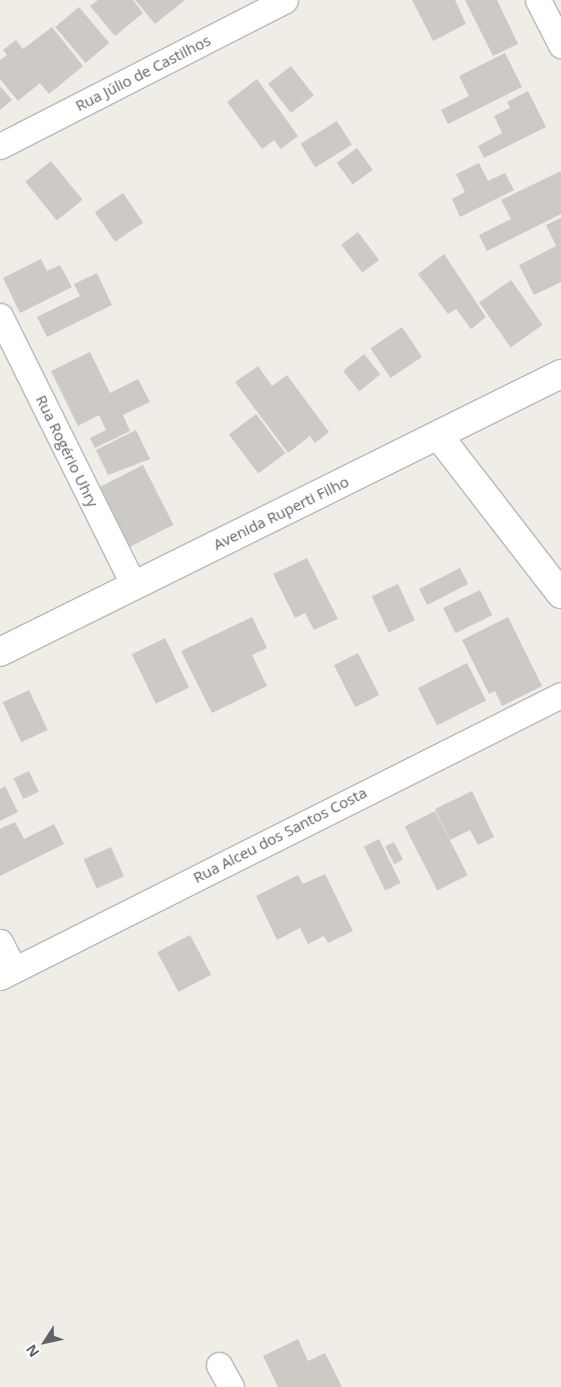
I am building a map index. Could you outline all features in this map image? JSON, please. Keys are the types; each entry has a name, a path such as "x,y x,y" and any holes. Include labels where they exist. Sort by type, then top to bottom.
{"main road":[{"name":"Avenida Ruperti Filho","path":"0,652 561,374"},
{"path":"438,435 561,594"}],"street":[{"name":"Rua Júlio de Castilhos","path":"0,146 286,0"},
{"path":"538,0 561,45"},
{"name":"Rua Rogério Uhry","path":"0,316 134,586"},
{"name":"Rua Alceu dos Santos Costa","path":"7,973 561,695"},
{"path":"0,942 7,973"},
{"path":"219,1365 230,1387"}],"building":[{"path":"98,0 133,0 143,13 115,36 90,6"},
{"path":"135,0 185,0 155,24"},
{"path":"412,0 455,0 466,24 433,41"},
{"path":"465,0 497,0 518,44 493,56"},
{"path":"79,7 109,43 85,63 55,27"},
{"path":"52,27 83,66 49,94 40,83 18,101 0,79 0,60 7,55 3,50 16,40 23,49"},
{"path":"505,53 522,87 448,124 441,110 469,96 459,76"},
{"path":"291,66 314,95 291,113 268,84"},
{"path":"257,79 298,136 281,149 274,140 262,149 227,102"},
{"path":"0,86 12,100 0,110"},
{"path":"528,91 546,127 484,158 478,146 502,133 494,116 510,108 507,102"},
{"path":"337,121 352,145 315,168 301,144"},
{"path":"357,148 373,170 353,185 337,163"},
{"path":"51,161 82,200 57,221 25,182"},
{"path":"479,163 488,181 505,173 514,190 460,217 452,199 465,192 456,174"},
{"path":"561,171 561,214 487,251 479,235 511,219 501,200"},
{"path":"123,193 143,223 115,242 95,212"},
{"path":"561,218 561,282 534,295 519,265 556,246 546,225"},
{"path":"358,232 379,260 362,273 341,245"},
{"path":"444,254 486,317 471,329 456,309 448,314 418,274"},
{"path":"41,259 47,271 60,265 72,287 20,313 3,278"},
{"path":"97,273 112,305 47,337 37,317 80,296 74,284"},
{"path":"511,280 543,325 511,347 479,302"},
{"path":"402,327 422,357 391,378 370,348"},
{"path":"90,352 110,393 138,379 150,402 123,415 130,431 95,448 90,438 106,430 99,415 78,426 51,371"},
{"path":"364,354 380,374 359,391 343,371"},
{"path":"258,366 272,386 287,375 329,432 315,443 310,436 288,453 235,382"},
{"path":"256,414 285,453 258,474 229,434"},
{"path":"136,430 150,459 108,475 96,450"},
{"path":"143,465 173,525 129,547 98,488"},
{"path":"307,558 338,619 314,630 305,613 295,618 273,574"},
{"path":"460,568 468,584 427,605 419,589"},
{"path":"398,584 415,620 389,633 372,596"},
{"path":"480,590 492,615 455,633 443,608"},
{"path":"252,617 267,648 252,655 267,686 212,713 181,651"},
{"path":"508,617 542,686 502,706 495,691 489,694 462,640"},
{"path":"165,638 189,687 156,704 132,654"},
{"path":"358,653 379,695 355,707 334,665"},
{"path":"467,663 486,700 437,725 418,688"},
{"path":"29,690 48,730 21,742 3,702"},
{"path":"29,771 39,792 23,799 14,778"},
{"path":"5,786 18,812 0,821 0,789"},
{"path":"472,791 494,837 478,845 470,830 450,840 435,809"},
{"path":"435,811 468,875 437,891 405,826"},
{"path":"15,822 24,839 54,824 64,844 0,876 0,829"},
{"path":"379,839 400,883 385,890 364,846"},
{"path":"394,842 403,860 394,864 385,847"},
{"path":"111,847 124,876 97,888 84,859"},
{"path":"325,874 353,931 328,943 324,936 308,944 300,928 277,940 256,896 298,875 303,884"},
{"path":"190,935 211,975 178,992 157,952"},
{"path":"298,1339 308,1361 325,1353 342,1387 278,1387 263,1356"}]}
